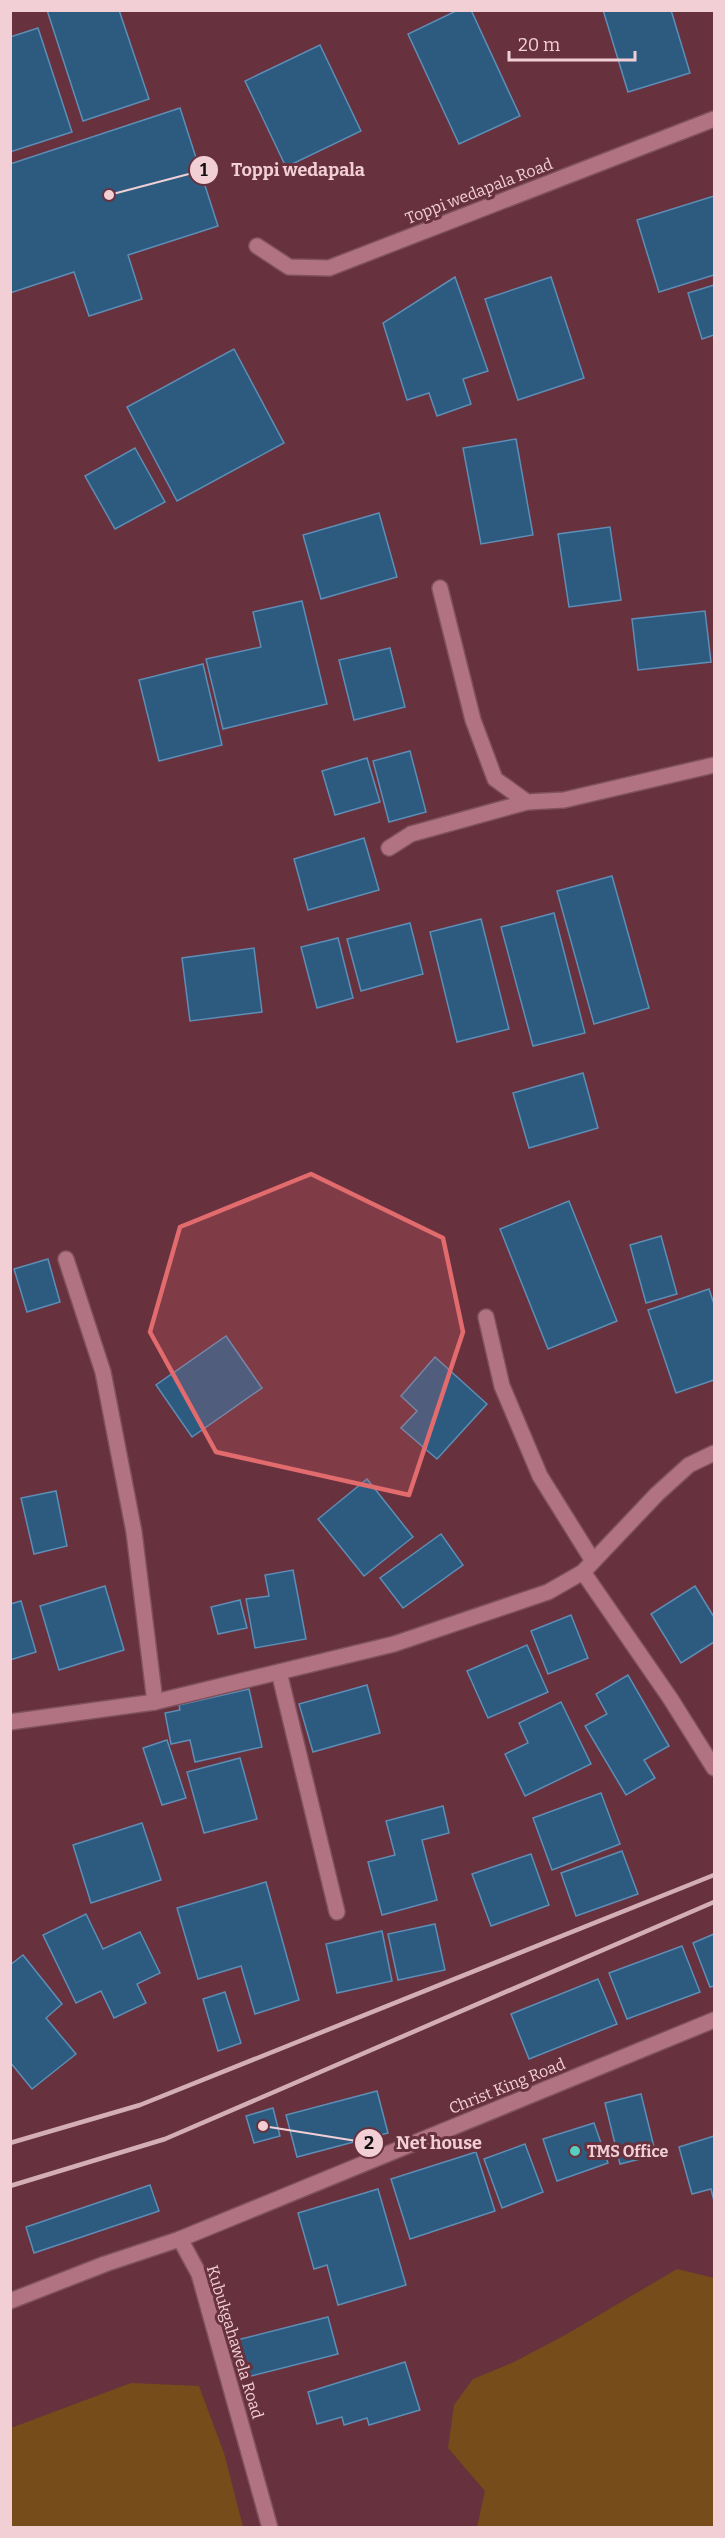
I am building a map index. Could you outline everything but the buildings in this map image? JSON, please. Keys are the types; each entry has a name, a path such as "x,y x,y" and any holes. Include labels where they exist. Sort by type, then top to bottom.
{"street":[{"name":"Toppi wedapala Road","path":"257,246 289,267 329,268 714,119"},
{"path":"440,588 473,720 495,779 527,802"},
{"path":"389,848 411,834 527,802 564,800 714,765"},
{"path":"66,1259 103,1372 134,1532 155,1702"},
{"path":"486,1317 502,1386 540,1476 588,1567 714,1768"},
{"path":"10,1722 155,1702 394,1644 548,1592 588,1567 657,1494 689,1465 714,1453"},
{"path":"279,1672 337,1912"},
{"name":"Christ King Road","path":"180,2239 714,2020"},
{"path":"10,2301 105,2264 180,2239"},
{"name":"Kubukgahawela Road","path":"180,2239 199,2274 270,2528"}],"highlighted area":[{"path":"311,1174 443,1238 463,1332 409,1495 216,1452 150,1332 180,1227"}],"shaded area":[{"path":"677,2269 714,2278 714,2527 477,2527 485,2491 448,2448 454,2405 473,2379 514,2362 567,2334"},
{"path":"131,2383 199,2386 224,2453 243,2527 11,2527 11,2428"}],"railway":[{"path":"10,2143 140,2105 714,1875"},
{"path":"10,2186 165,2139 714,1902"}],"place":[{"name":"Toppi wedapala","path":"109,195"},
{"name":"Net house","path":"263,2126"},
{"name":"TMS Office","path":"575,2151"}]}
